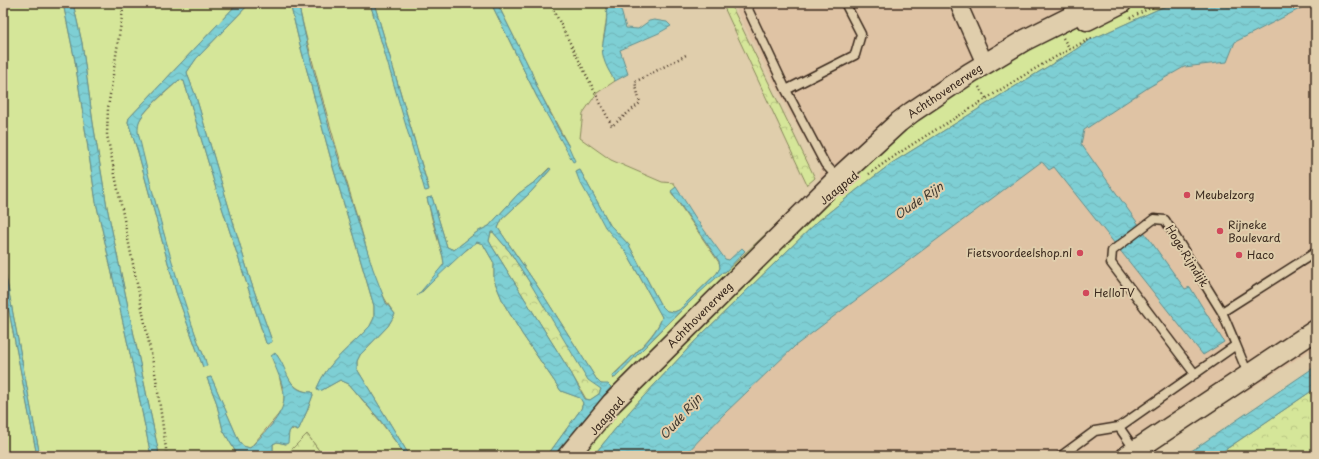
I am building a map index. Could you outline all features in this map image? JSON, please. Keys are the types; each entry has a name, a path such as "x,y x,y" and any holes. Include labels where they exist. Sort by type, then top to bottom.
{"street":[{"path":"958,3 993,60"},
{"name":"Achthovenerweg","path":"568,456 612,403 838,178 912,112 1025,40 1099,3"},
{"name":"Achthovenerweg","path":"993,60 1065,41 1123,12"},
{"path":"1131,453 1316,330"}],"lane":[{"path":"745,3 786,90 825,164 838,178"},
{"path":"786,90 855,56 861,34 845,3"},
{"name":"Hoge Rijndijk","path":"1196,374 1111,263 1112,251 1154,219 1165,220 1222,312 1248,374"},
{"path":"1222,312 1316,252"},
{"path":"1061,456 1095,431 1119,427 1236,345"},
{"path":"1119,427 1131,453"}],"path":[{"path":"124,3 108,108 107,136 156,378 167,456"},
{"path":"550,3 612,126 640,103 635,82 688,54"},
{"path":"1123,12 1160,3"},
{"name":"Jaagpad","path":"864,178 896,155 986,98 1065,41 1097,35"}],"shaded area":[{"path":"733,3 854,3 857,9 872,3 1088,3 820,183 820,165 787,109"},
{"path":"1274,3 1316,3 1316,347 1242,394 1232,385 1149,456 677,456 727,399 1049,138"}],"green space":[{"path":"3,3 63,3 75,61 96,202 133,367 151,456 40,456 3,261"},
{"path":"73,3 238,3 129,118 128,122 138,152 176,292 203,367 205,359 181,294 168,250 138,136 138,124 144,113 156,101 179,80 184,81 217,192 266,343 272,341 251,282 196,97 187,72 196,59 250,3 290,3 333,167 374,306 374,318 370,326 333,362 321,379 317,388 322,390 340,380 349,384 380,421 406,456 323,456 307,434 287,454 282,456 273,456 273,444 277,442 286,444 291,429 298,431 313,395 312,392 299,389 294,385 286,374 277,355 284,397 283,407 250,448 243,446 239,441 211,377 207,378 216,401 223,430 238,456 159,456 107,207 82,43"},
{"path":"298,3 370,3 426,191 429,189 374,3 491,3 537,97 568,145 538,89 531,71 497,3 605,3 606,18 603,53 608,68 615,81 597,93 583,113 580,138 611,160 662,182 674,183 676,187 671,192 720,264 720,268 717,273 679,310 674,312 667,311 660,304 629,245 610,225 580,170 576,172 626,252 662,317 648,340 612,376 613,379 704,288 723,272 725,272 820,183 1088,3 1172,3 1090,40 892,163 858,189 817,222 697,339 631,410 593,456 553,456 606,385 601,384 597,380 542,293 498,228 502,219 530,193 551,169 549,168 536,181 518,194 489,226 477,232 454,250 447,247 432,197 427,198 444,264 422,292 462,253 477,242 483,244 494,263 494,280 504,304 522,334 561,391 581,398 583,403 581,409 547,456 408,456 406,450 357,369 357,361 360,355 388,326 395,314 382,293 372,269 326,112"},
{"path":"722,3 730,3 815,178 807,185"},
{"path":"491,232 493,232 510,252 601,389 599,394 590,400 586,399 493,248 489,241"},
{"path":"3,280 37,456 3,456"},
{"path":"1316,388 1316,456 1216,456"},
{"path":"307,434 323,456 281,455 287,454"}],"water":[{"path":"63,3 73,3 82,43 107,207 159,456 151,456 133,367 96,202 75,61"},
{"path":"238,3 250,3 196,59 187,72 196,97 251,282 272,342 266,343 217,192 184,81 179,80 157,100 141,117 138,126 138,132 168,249 207,366 203,367 176,292 138,152 128,122 129,118"},
{"path":"290,3 298,3 311,61 332,138 373,269 386,303 395,314 388,326 360,355 357,361 357,369 406,450 408,456 406,456 380,420 349,384 340,380 322,390 318,391 317,388 321,379 333,362 370,326 374,318 374,306 333,167"},
{"path":"370,3 374,3 429,190 425,191"},
{"path":"491,3 497,3 531,71 538,89 575,161 573,162 537,97"},
{"path":"605,3 619,3 626,28 638,29 649,21 654,20 667,22 671,26 659,33 620,50 628,74 615,81 607,68 602,48 607,18"},
{"name":"Oude Rijn","path":"1172,3 1311,3 1235,42 1227,62 1184,67 1149,87 1084,130 1081,144 1185,289 1190,287 1224,342 1203,355 1054,167 1049,170 1041,162 795,346 725,413 684,456 593,456 631,410 697,339 817,222 858,189 892,163 1090,40"},
{"path":"550,168 551,169 530,193 502,219 498,228 542,293 597,380 601,384 608,384 611,387 553,456 547,456 581,409 583,403 580,398 561,391 522,334 504,304 494,280 494,263 483,244 477,242 467,249 417,296 444,264 427,198 432,197 447,247 454,250 477,232 489,226 518,194 536,181","holes":["491,232 493,232 510,252 530,283 588,380 601,389 599,394 590,400 585,399 571,373 493,248 489,241"]},
{"path":"580,170 610,225 629,245 660,304 667,311 674,312 679,310 717,273 720,268 719,261 671,191 676,187 697,220 725,259 729,260 742,248 745,251 725,272 723,272 654,337 615,378 612,377 648,340 662,317 626,252 605,227 579,180 576,172"},
{"path":"3,261 40,456 37,456 3,280"},
{"path":"275,353 280,359 293,384 297,388 304,391 312,392 313,395 298,431 292,428 289,432 288,443 277,442 273,444 273,456 238,456 223,430 216,401 207,378 211,377 239,441 243,446 250,448 272,425 283,405 283,388 271,356"},
{"path":"1316,366 1316,388 1216,456 1184,456"}],"place":[{"name":"Meubelzorg","path":"1187,195"},
{"name":"Rijneke Boulevard","path":"1220,231"},
{"name":"Fietsvoordeelshop.nl","path":"1080,253"},
{"name":"Haco","path":"1239,255"},
{"name":"HelloTV","path":"1086,293"}]}
